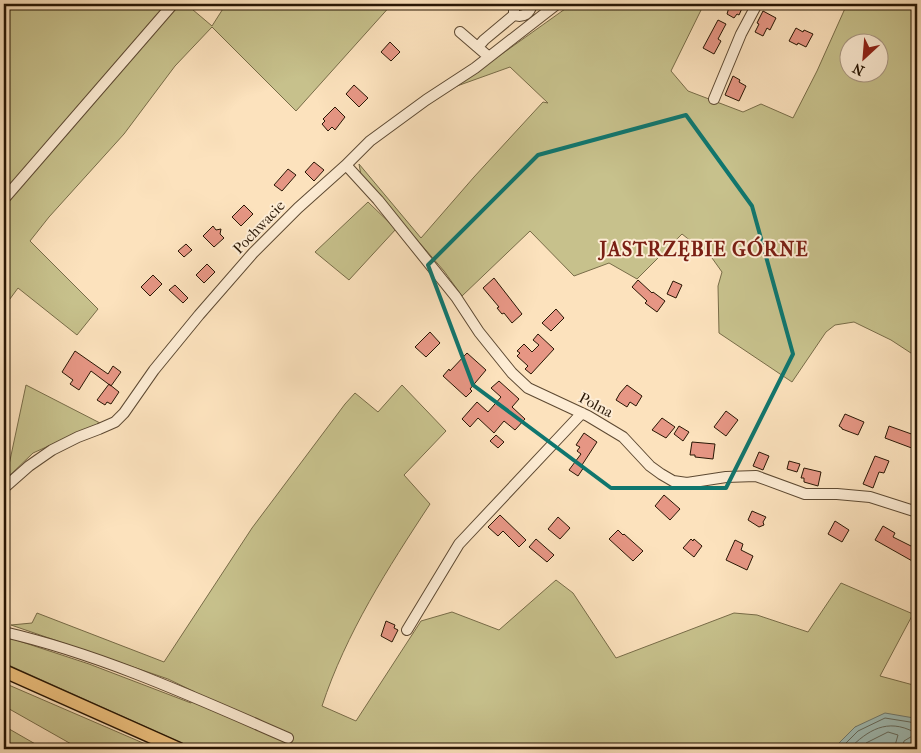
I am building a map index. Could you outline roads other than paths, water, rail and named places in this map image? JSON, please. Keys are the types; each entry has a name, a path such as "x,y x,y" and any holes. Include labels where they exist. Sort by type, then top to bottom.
{"main road":[{"path":"4,671 179,749"}],"street":[{"path":"4,199 173,4"},
{"path":"514,15 516,4"},
{"path":"514,15 519,17 525,16 532,4"},
{"name":"Pochwacie","path":"4,488 29,466 52,450 115,422 124,413 160,364 253,253 298,208 370,141 489,57 557,4"},
{"path":"714,99 741,34 757,4"},
{"path":"478,46 514,15"},
{"path":"460,32 489,57"},
{"name":"Polna","path":"346,165 378,200 456,297 479,332 512,373 528,388 582,413 622,437 650,466 673,481 687,483 704,482 726,477 756,476 805,494 870,497 917,512"},
{"path":"407,630 458,544 582,413"},
{"path":"4,632 43,641 153,680 288,738"}],"water":[{"path":"885,713 914,718 917,728 917,746 907,749 833,749 855,727"}],"waterway":[{"path":"905,749 917,749"}],"district":[{"name":"JASTRZĘBIE GÓRNE","path":"704,249"}]}
